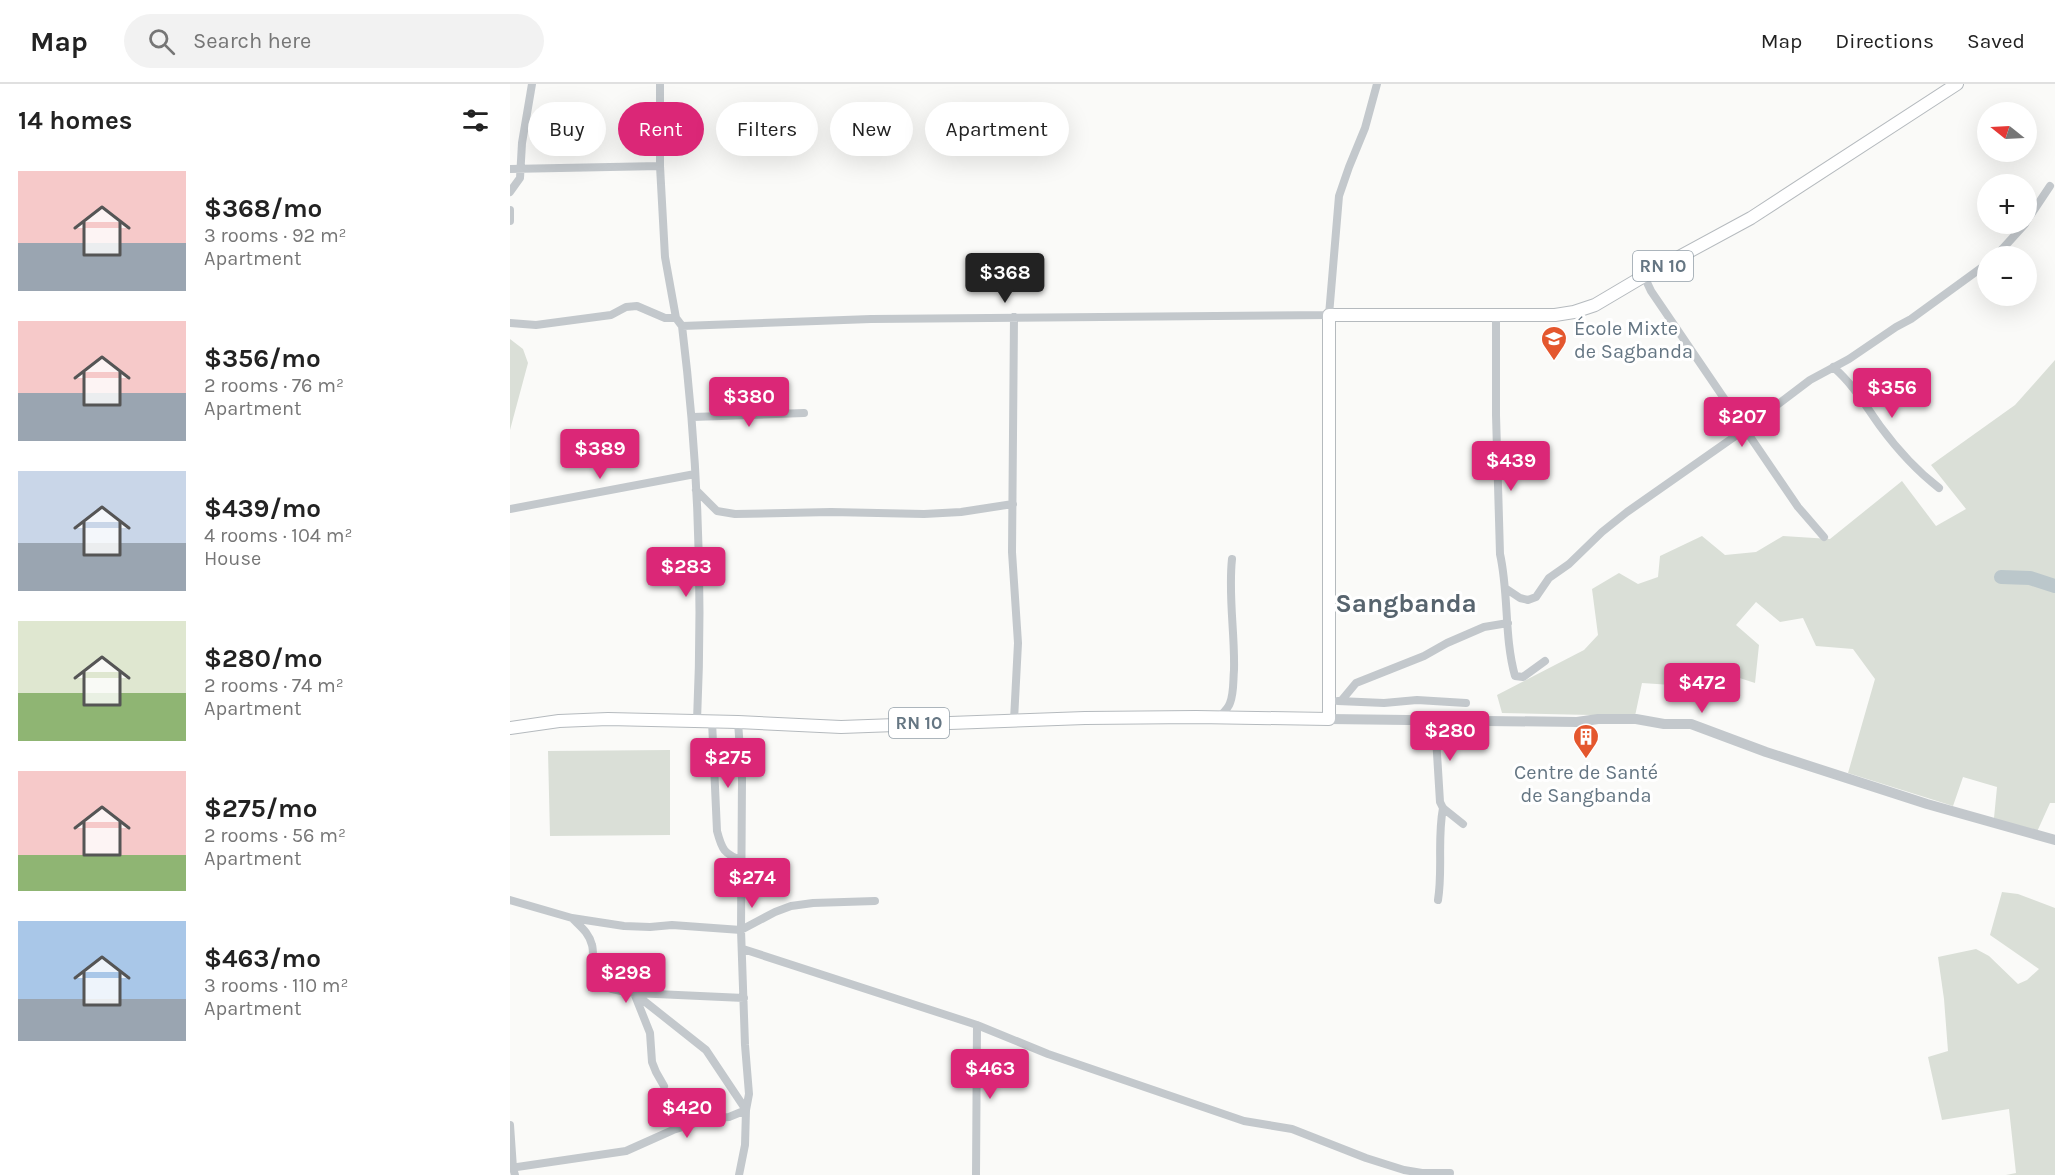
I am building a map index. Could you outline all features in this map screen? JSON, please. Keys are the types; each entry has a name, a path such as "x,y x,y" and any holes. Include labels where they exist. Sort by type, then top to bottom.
{"main road":[{"name":"RN 10","path":"1329,315 1554,315 1574,312 1595,305 1751,218 1957,84"},
{"path":"1329,315 1335,701 1329,719"},
{"name":"RN 10","path":"510,728 559,721 608,719 841,727 1014,720 1219,717 1329,719"}],"street":[{"path":"510,192 520,178 522,144 532,84"},
{"path":"660,84 660,166 665,257 676,318 682,326 693,417 701,644 697,721"},
{"path":"682,326 871,319 1329,315 1339,196 1365,128 1377,84"},
{"path":"510,169 660,166"},
{"path":"2037,206 2050,186"},
{"path":"510,210 510,221"},
{"path":"2005,246 2016,234"},
{"path":"1505,588 1520,598 1528,600 1536,597 1549,578 1569,564 1602,532 1810,380 1849,359 1911,319 1977,271"},
{"path":"1644,276 1651,291 1744,430 1798,507 1824,537"},
{"path":"510,323 536,326 611,315 626,307 637,306 665,318 676,318"},
{"path":"1496,315 1500,554 1515,676 1523,677 1545,661"},
{"path":"1014,317 1012,552 1018,643 1014,720"},
{"path":"1833,367 1845,377 1882,429 1917,469 1939,488"},
{"path":"693,417 804,413"},
{"path":"510,509 695,474"},
{"path":"696,490 717,511 735,514 893,512 924,514 961,512 1012,504"},
{"path":"1219,717 1231,700 1233,688 1234,643 1230,580 1232,559"},
{"path":"1335,701 1356,683 1424,656 1484,627 1508,623"},
{"path":"1335,701 1384,703 1417,700 1466,703"},
{"path":"1329,719 1577,722 1598,719 1636,719 1664,724 1691,724 1766,752 1927,804 2055,840"},
{"path":"712,721 717,831 722,848 729,856 743,861"},
{"path":"1435,721 1439,796 1443,808 1440,823 1438,900"},
{"path":"738,722 743,861 741,930 749,1094 745,1145 739,1175"},
{"path":"1443,808 1463,824"},
{"path":"510,900 572,918 624,926 672,925 741,930 791,906 813,903 875,902"},
{"path":"572,918 587,932 593,947 595,978 605,987 634,993 744,998"},
{"path":"743,949 977,1025 1048,1054 1244,1121 1292,1129 1404,1170 1422,1173 1450,1173"},
{"path":"634,993 650,1033 652,1062 664,1086"},
{"path":"634,993 706,1050 746,1110"},
{"path":"976,1175 977,1025"},
{"path":"510,1125 513,1170 626,1151 673,1130 708,1119 729,1117 746,1110"}],"shaded area":[{"path":"510,339 523,349 528,363 510,430"},
{"path":"2055,360 2055,803 2050,803 2036,834 1994,818 1997,787 1963,777 1953,806 1848,773 1875,679 1853,649 1816,646 1803,618 1780,622 1756,602 1736,625 1759,645 1755,683 1721,672 1713,700 1686,686 1642,683 1635,716 1502,713 1497,695 1584,650 1598,635 1592,589 1619,573 1638,584 1658,577 1660,556 1702,536 1725,555 1756,552 1783,536 1830,539 1902,481 1936,526 1966,509 1931,465 2015,405"},
{"path":"670,750 670,835 550,836 548,751"},
{"path":"2002,892 2018,894 2055,908 2055,1175 2006,1175 2016,1173 2009,1109 1942,1120 1928,1057 1948,1051 1938,957 1976,949 1989,956 2018,984 2027,980 2039,969 1990,935"}],"waterway":[{"path":"2001,577 2030,578 2055,586"}],"place":[{"name":"École Mixte de Sagbanda","path":"1554,362"},
{"name":"Centre de Santé de Sangbanda","path":"1586,760"}],"district":[{"name":"Sangbanda","path":"1406,603"}]}
